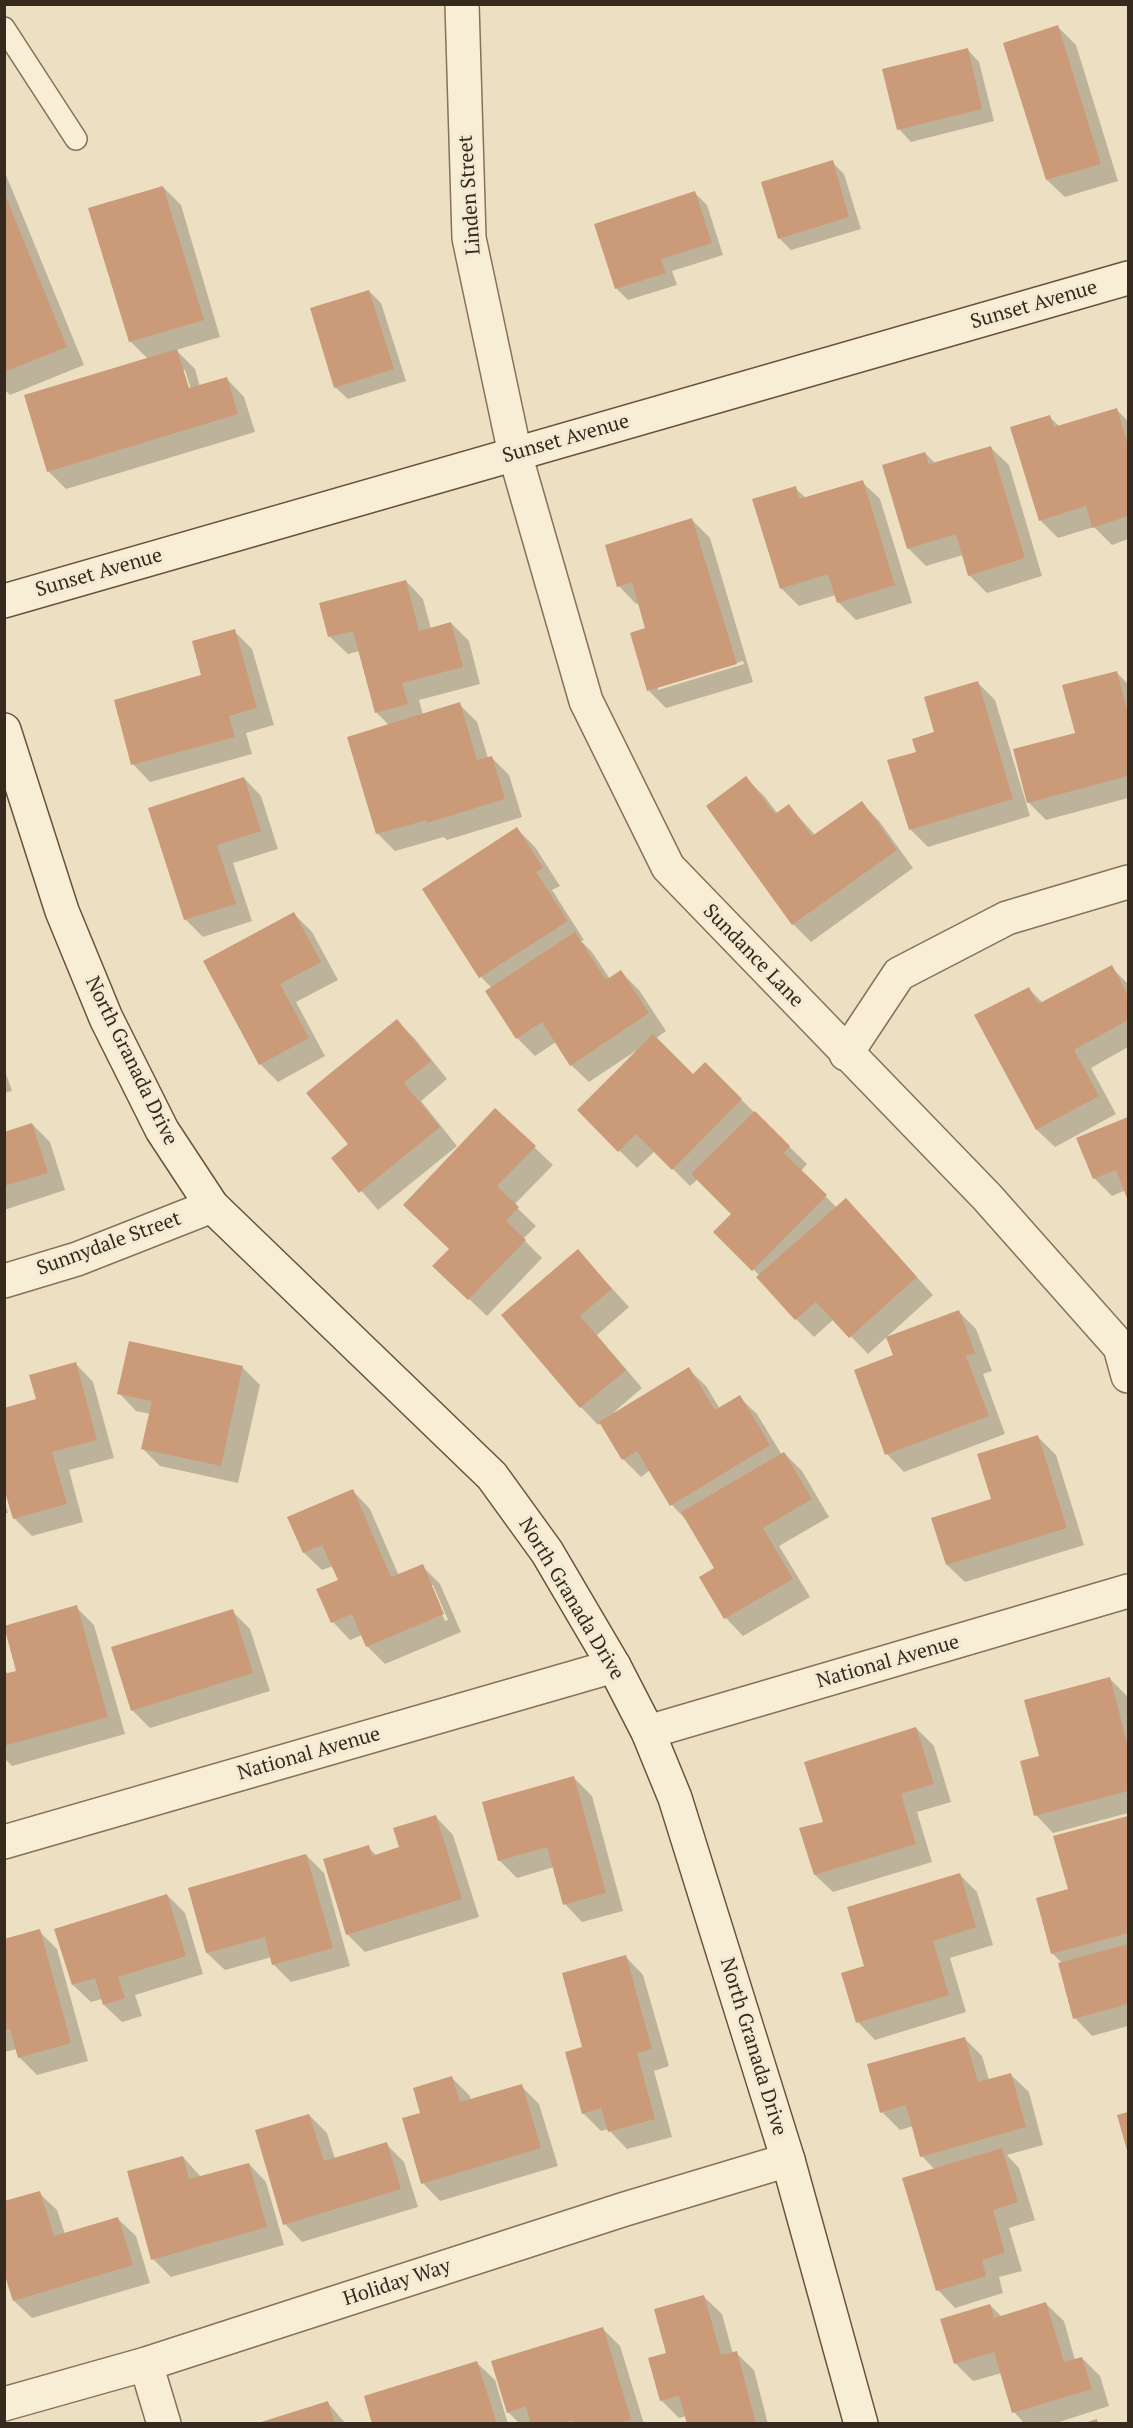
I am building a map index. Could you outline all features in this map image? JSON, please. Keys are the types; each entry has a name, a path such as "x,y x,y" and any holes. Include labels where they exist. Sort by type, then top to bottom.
{"street":[{"name":"Linden Street","path":"462,4 470,238 514,454"},
{"name":"Sunset Avenue","path":"4,601 1128,278"},
{"name":"Sundance Lane","path":"514,454 586,701 668,867 846,1054 987,1197 1120,1347 1128,1376"},
{"name":"North Granada Drive","path":"4,730 62,911 106,1018 162,1130 212,1206 492,1476 547,1552 614,1666 648,1732 675,1798 788,2160 861,2424"},
{"path":"846,1054 899,974 1007,918 1128,882"},
{"name":"Sunnydale Street","path":"4,1281 77,1259 212,1206"},
{"name":"National Avenue","path":"648,1732 1128,1592"},
{"name":"National Avenue","path":"4,1842 614,1666"},
{"name":"Holiday Way","path":"4,2404 146,2364 625,2209 788,2160"},
{"path":"146,2364 164,2424"}],"lane":[{"path":"4,28 76,139"}],"building":[{"path":"1058,25 1101,164 1046,180 1003,43"},
{"path":"968,48 982,109 897,130 882,69"},
{"path":"833,160 849,217 778,239 761,182"},
{"path":"163,186 204,320 129,342 88,208"},
{"path":"695,191 712,243 661,259 666,273 615,289 594,224"},
{"path":"4,192 67,347 4,372"},
{"path":"369,290 394,369 334,388 310,308"},
{"path":"177,349 189,388 227,377 238,414 47,472 24,395"},
{"path":"1117,408 1128,445 1128,516 1092,528 1086,506 1039,521 1010,427 1050,415 1054,427"},
{"path":"991,446 1025,558 968,576 956,534 907,549 882,465 925,452 929,464"},
{"path":"863,480 895,585 837,603 828,574 780,589 752,499 796,486 799,499"},
{"path":"692,518 737,664 647,691 630,633 645,628 632,582 617,587 605,545"},
{"path":"406,580 419,631 451,622 463,667 402,683 408,704 375,713 353,631 328,637 319,603"},
{"path":"235,629 257,708 229,716 235,737 131,765 114,700 201,675 192,641"},
{"path":"1117,671 1128,713 1128,776 1027,803 1013,749 1075,733 1062,685"},
{"path":"978,681 1013,799 909,830 887,760 916,752 912,739 934,732 924,697"},
{"path":"460,702 477,760 492,756 505,799 427,823 427,820 376,834 347,737"},
{"path":"746,776 775,814 789,804 812,836 862,801 897,850 792,925 706,806"},
{"path":"244,777 261,831 217,845 236,904 184,920 148,808"},
{"path":"517,827 543,868 536,872 568,921 479,978 422,889"},
{"path":"294,912 321,962 280,984 309,1038 259,1065 203,961"},
{"path":"575,932 606,980 621,970 649,1013 570,1066 542,1022 516,1039 485,991"},
{"path":"1112,965 1128,996 1128,1020 1074,1050 1099,1096 1036,1130 974,1015 1029,987 1038,1004"},
{"path":"397,1019 431,1061 404,1083 440,1127 359,1193 331,1158 348,1144 306,1093"},
{"path":"653,1034 693,1074 705,1062 742,1099 672,1170 636,1134 618,1152 577,1110"},
{"path":"495,1108 536,1146 497,1186 519,1207 506,1221 526,1240 468,1300 432,1266 449,1249 403,1205"},
{"path":"755,1111 790,1146 784,1153 827,1195 752,1271 713,1232 731,1214 691,1174"},
{"path":"1128,1117 1128,1201 1116,1170 1093,1179 1076,1138"},
{"path":"32,1123 48,1173 4,1186 4,1132"},
{"path":"846,1198 917,1277 849,1338 816,1302 795,1320 756,1277"},
{"path":"578,1249 612,1289 580,1316 626,1370 580,1408 501,1315"},
{"path":"959,1310 975,1353 966,1356 989,1416 885,1455 854,1370 893,1355 886,1337"},
{"path":"129,1341 243,1366 221,1466 141,1449 152,1401 117,1394"},
{"path":"76,1362 97,1440 52,1452 67,1504 13,1519 4,1489 4,1408 36,1399 29,1375"},
{"path":"689,1367 715,1410 740,1395 770,1445 670,1506 637,1451 622,1460 599,1422"},
{"path":"1038,1435 1067,1528 946,1565 931,1518 991,1499 977,1454"},
{"path":"784,1452 812,1499 763,1528 793,1579 724,1619 699,1577 714,1568 681,1512"},
{"path":"353,1489 391,1577 423,1564 444,1614 366,1647 352,1614 331,1623 316,1589 338,1580 322,1545 303,1553 287,1517"},
{"path":"77,1605 108,1717 4,1746 4,1674 16,1671 4,1626"},
{"path":"233,1609 253,1673 131,1711 111,1647"},
{"path":"1110,1677 1128,1747 1128,1791 1034,1816 1020,1761 1039,1756 1024,1700"},
{"path":"916,1727 934,1784 901,1794 916,1844 814,1875 799,1828 823,1822 804,1762"},
{"path":"574,1776 606,1893 563,1905 547,1847 498,1861 482,1802"},
{"path":"436,1815 462,1899 346,1935 323,1859 369,1845 372,1856 399,1847 393,1828"},
{"path":"1128,1816 1128,1933 1051,1954 1036,1898 1068,1889 1053,1836"},
{"path":"306,1854 333,1948 272,1965 265,1937 206,1953 188,1888"},
{"path":"960,1873 976,1927 933,1941 949,1995 856,2023 841,1973 864,1966 847,1907"},
{"path":"167,1894 186,1956 118,1977 125,1998 103,2005 95,1978 72,1985 54,1929"},
{"path":"40,1929 71,2043 18,2058 10,2029 4,2030 4,1939"},
{"path":"1128,1944 1128,2004 1073,2019 1058,1963"},
{"path":"626,1955 652,2049 637,2053 655,2119 608,2132 601,2108 582,2114 565,2052 582,2047 562,1973"},
{"path":"965,2037 978,2082 1011,2073 1026,2127 920,2157 906,2105 880,2113 867,2064"},
{"path":"452,2076 460,2102 522,2084 541,2148 421,2184 402,2118 420,2113 413,2088"},
{"path":"1128,2112 1128,2154 1117,2115"},
{"path":"309,2114 324,2161 387,2142 401,2189 283,2225 255,2130"},
{"path":"1002,2148 1018,2202 993,2210 1005,2253 982,2260 986,2276 936,2291 902,2178"},
{"path":"183,2156 189,2179 249,2163 267,2227 151,2260 127,2171"},
{"path":"40,2191 54,2236 118,2217 133,2265 13,2301 4,2273 4,2201"},
{"path":"704,2295 721,2355 737,2351 756,2424 687,2424 679,2396 660,2401 648,2358 666,2353 654,2309"},
{"path":"1046,2302 1064,2362 1082,2357 1092,2389 1012,2413 994,2352 954,2364 940,2319 990,2304 994,2318"},
{"path":"603,2327 631,2419 616,2424 573,2424 572,2420 562,2424 531,2424 526,2406 507,2413 491,2361"},
{"path":"477,2361 497,2424 372,2424 364,2396"},
{"path":"328,2401 335,2424 258,2424 258,2423"},
{"path":"1097,2419 1098,2424 1084,2424 1084,2423"}]}
